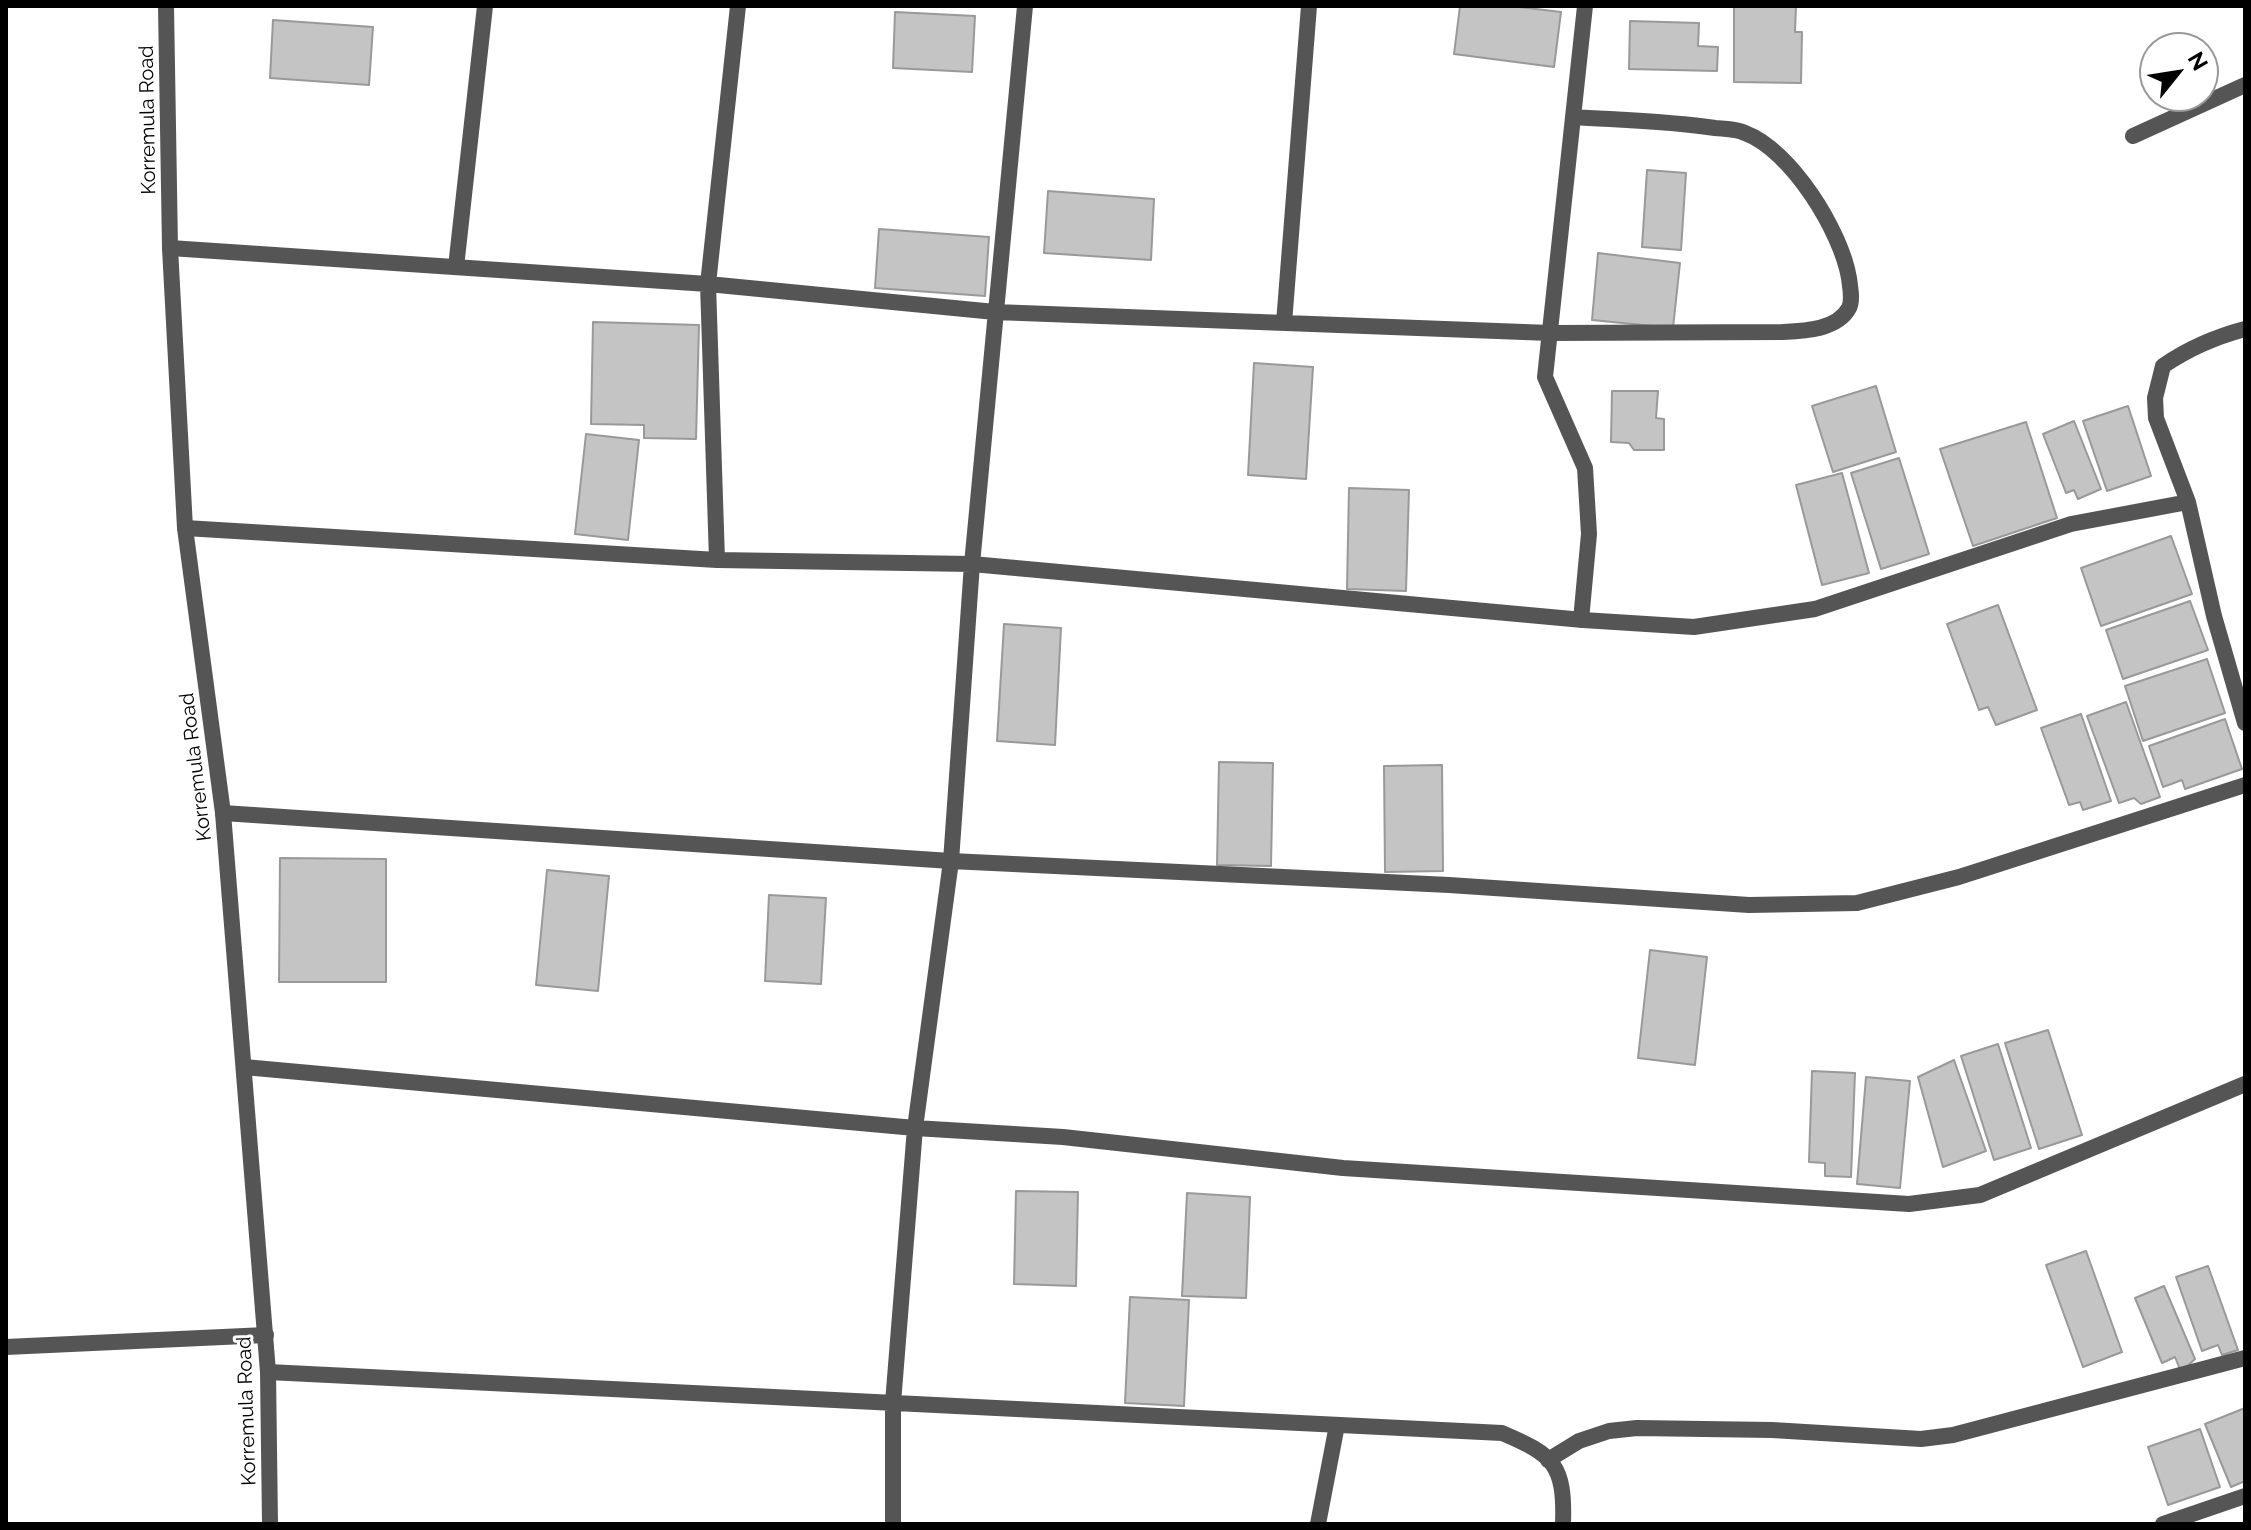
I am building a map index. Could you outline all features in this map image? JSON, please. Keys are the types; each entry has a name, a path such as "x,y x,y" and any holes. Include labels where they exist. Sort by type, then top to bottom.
{"street":[{"name":"Korremula Road","path":"166,6 170,248 185,528 223,813 266,1335 270,1524"},
{"path":"456,267 485,6"},
{"path":"717,560 708,284 738,6"},
{"path":"893,1524 893,1403 915,1128 951,861 972,564 1025,6"},
{"path":"1284,323 1309,6"},
{"path":"1581,620 1589,534 1585,468 1545,377 1585,6"},
{"path":"2133,136 2245,85"},
{"path":"170,248 708,284 995,312 1550,333 1810,330 1838,321 1850,307 1846,260 1830,225 1808,189 1774,151 1745,132 1574,117"},
{"path":"2245,329 2220,335 2186,350 2163,366 2155,398 2156,418 2188,502 2214,616 2245,723"},
{"path":"185,528 717,560 972,564 1581,620 1694,627 1815,609 2071,524 2188,502"},
{"path":"223,813 951,861 1449,885 1749,905 1857,903 1959,877 2245,785"},
{"path":"244,1067 915,1128 1063,1137 1343,1168 1909,1204 1980,1195 2245,1084"},
{"path":"6,1347 266,1335"},
{"path":"1548,1460 1579,1441 1609,1431 1637,1428 1772,1430 1921,1439 1953,1435 2245,1358"},
{"path":"268,1372 1502,1433 1536,1448 1555,1467 1562,1483 1563,1524"},
{"path":"1318,1524 1337,1425"},
{"path":"2163,1524 2245,1496"}],"building":[{"path":"1460,6 1511,6 1561,12 1554,67 1454,54"},
{"path":"1734,6 1796,6 1795,32 1802,32 1801,83 1734,82"},
{"path":"895,12 975,16 972,72 893,68"},
{"path":"273,20 373,27 369,85 270,78"},
{"path":"1630,21 1699,23 1698,46 1718,47 1717,71 1629,69"},
{"path":"1647,170 1686,173 1681,250 1642,247"},
{"path":"1048,191 1154,199 1151,260 1044,253"},
{"path":"879,229 989,237 985,296 875,288"},
{"path":"1598,253 1680,263 1673,328 1592,320"},
{"path":"593,322 699,325 696,439 644,438 644,425 591,424"},
{"path":"1254,363 1313,367 1306,479 1248,475"},
{"path":"1876,386 1896,452 1833,472 1812,406"},
{"path":"1612,391 1658,391 1656,418 1664,419 1664,450 1634,450 1629,443 1611,442"},
{"path":"2128,406 2151,476 2107,491 2083,421"},
{"path":"2074,421 2101,489 2078,499 2074,490 2066,493 2043,434"},
{"path":"2026,422 2057,518 1973,546 1940,449"},
{"path":"586,434 639,440 628,540 575,534"},
{"path":"1899,458 1929,554 1881,569 1851,473"},
{"path":"1842,473 1869,573 1822,585 1796,485"},
{"path":"1349,488 1409,490 1406,591 1347,589"},
{"path":"2171,536 2192,594 2101,626 2081,568"},
{"path":"2190,601 2208,650 2123,679 2106,630"},
{"path":"1998,605 2037,710 1996,725 1988,707 1979,710 1947,624"},
{"path":"1004,624 1061,628 1055,745 997,741"},
{"path":"2207,659 2225,713 2143,741 2125,686"},
{"path":"2126,702 2160,797 2141,804 2134,798 2119,803 2087,716"},
{"path":"2081,714 2111,801 2083,810 2080,802 2069,805 2041,728"},
{"path":"2225,719 2242,769 2185,789 2182,780 2163,787 2149,746"},
{"path":"1219,762 1273,763 1271,866 1217,865"},
{"path":"1442,765 1443,871 1385,872 1384,766"},
{"path":"280,858 386,859 386,982 279,982"},
{"path":"547,870 609,876 598,991 536,985"},
{"path":"769,895 826,898 821,984 765,981"},
{"path":"1650,950 1707,957 1695,1065 1638,1058"},
{"path":"2048,1030 2082,1135 2039,1149 2005,1043"},
{"path":"1998,1044 2031,1148 1994,1160 1961,1056"},
{"path":"1954,1060 1986,1151 1943,1167 1918,1077"},
{"path":"1812,1071 1855,1073 1851,1177 1825,1176 1825,1163 1809,1162"},
{"path":"1866,1077 1910,1081 1900,1188 1857,1184"},
{"path":"1016,1191 1078,1192 1076,1286 1014,1284"},
{"path":"1187,1193 1250,1197 1246,1298 1182,1296"},
{"path":"2086,1251 2122,1352 2083,1367 2046,1265"},
{"path":"2208,1266 2238,1350 2222,1355 2218,1345 2202,1351 2176,1277"},
{"path":"2164,1286 2195,1359 2181,1372 2175,1357 2162,1363 2135,1298"},
{"path":"1130,1297 1189,1300 1184,1406 1125,1403"},
{"path":"2245,1408 2245,1481 2231,1487 2205,1424"},
{"path":"2200,1429 2220,1487 2168,1505 2148,1447"}]}
